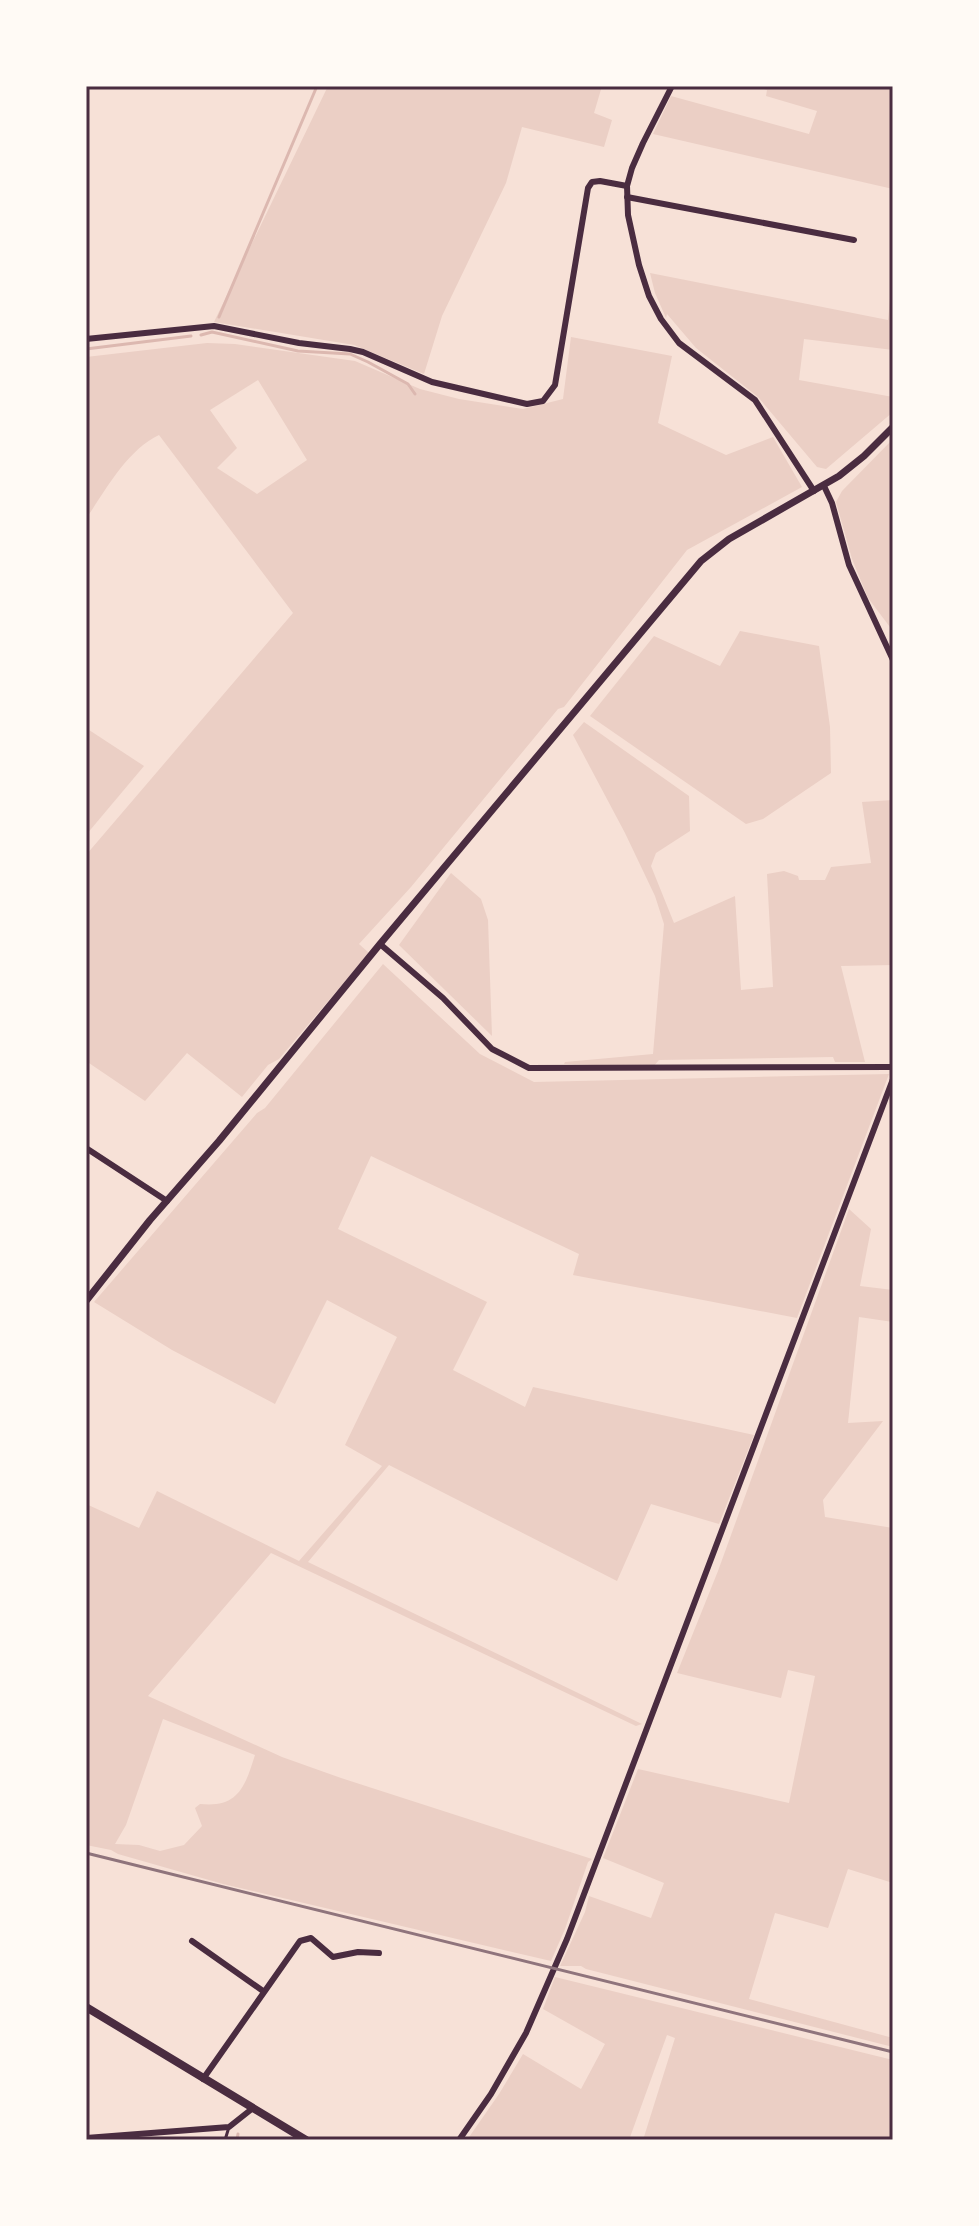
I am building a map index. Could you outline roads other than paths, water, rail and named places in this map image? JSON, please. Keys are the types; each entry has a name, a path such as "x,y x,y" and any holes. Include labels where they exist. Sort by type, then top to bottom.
{"main road":[{"path":"86,2007 306,2140"}],"street":[{"path":"672,86 637,156 627,186 628,215 649,296 679,343 755,400 814,491"},
{"path":"86,339 214,326 299,343 350,349 432,382 527,404 543,401 555,385 588,188 592,182 600,181 627,186"},
{"path":"627,197 854,240"},
{"path":"86,1301 701,561 729,539 824,486 864,456 893,427"},
{"path":"824,486 832,503 849,565 893,660"},
{"path":"380,944 443,998 492,1049 529,1068 893,1067"},
{"path":"459,2140 491,2094 526,2033 567,1939 893,1079"},
{"path":"86,1148 167,1201"},
{"path":"203,2079 300,1941 311,1938 333,1957 358,1952 379,1953"},
{"path":"192,1941 263,1991"},
{"path":"86,2138 229,2127 253,2108"}],"lane":[{"path":"225,2140 229,2127"}],"waterway":[{"path":"219,317 317,86"},
{"path":"201,335 212,332 298,351 350,354 408,384 415,394"},
{"path":"86,349 191,336"},
{"path":"237,2140 238,2134"}],"railway":[{"path":"86,1853 893,2052"}]}
